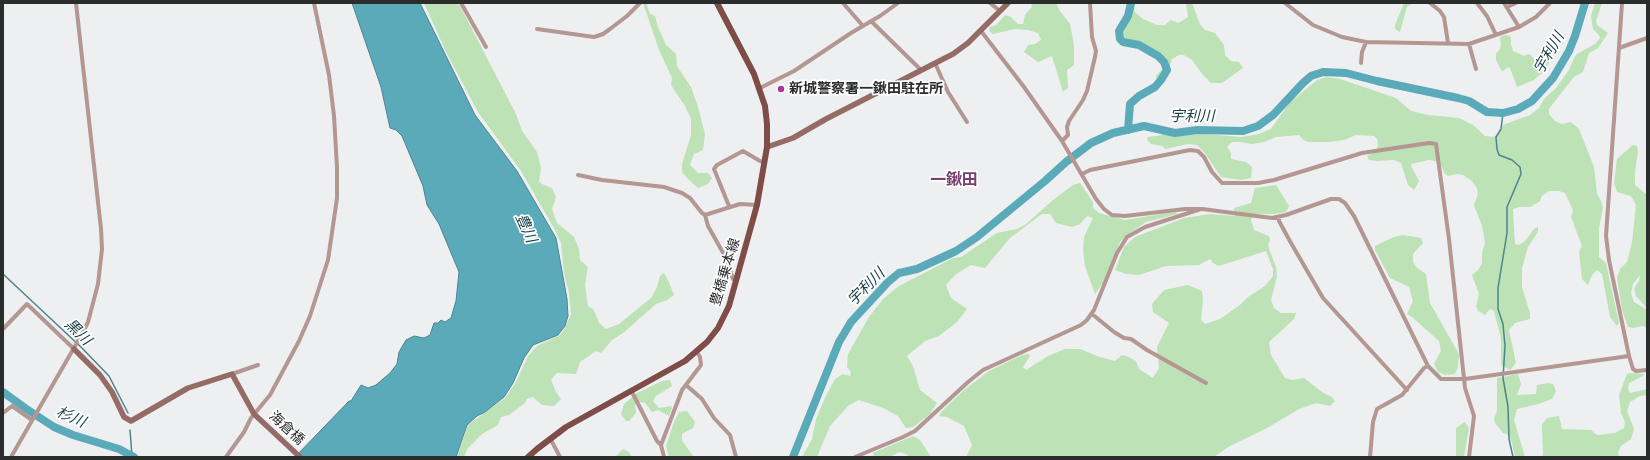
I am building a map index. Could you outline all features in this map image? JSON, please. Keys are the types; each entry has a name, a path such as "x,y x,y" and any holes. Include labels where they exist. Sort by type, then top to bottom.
{"main road":[{"name":"豊橋乗本線","path":"528,457 550,438 566,427 631,390 676,367 697,352 718,328 730,306 738,280 756,205 767,147 767,124 765,106 760,88 746,57 717,3"}],"street":[{"path":"11,457 88,322 98,284 102,249 76,3"},
{"path":"226,457 270,395 299,341 319,289 328,260 337,198 337,167 334,116 329,75 314,3"},
{"path":"461,3 486,46"},
{"path":"537,29 594,37 603,34 610,29 627,16 640,3"},
{"path":"843,3 863,26"},
{"path":"760,88 794,71 898,3"},
{"path":"990,3 1000,12"},
{"path":"767,147 793,138 826,119 953,54 982,31 1008,3"},
{"path":"1062,141 1068,135 1068,121 1083,100 1095,57 1096,51 1092,37 1090,3"},
{"path":"1285,3 1304,19 1320,29 1342,37 1366,42 1469,44 1519,27 1536,17 1550,3"},
{"path":"1430,3 1440,11 1444,17 1448,43"},
{"path":"1477,3 1487,16 1496,36"},
{"path":"1504,3 1519,27"},
{"path":"1507,7 1516,3"},
{"path":"1622,3 1606,236 1609,260 1629,356 1633,369 1636,371 1647,370"},
{"path":"871,21 921,70"},
{"path":"982,31 1062,141 1096,200 1112,215 1125,216 1185,209 1202,209 1272,218 1331,199 1339,199 1346,203 1354,216 1428,366 1441,379 1465,379 1629,356"},
{"path":"1619,48 1647,38"},
{"path":"1361,63 1362,52 1366,42"},
{"path":"1469,44 1476,69"},
{"path":"936,63 948,92 967,122"},
{"path":"1081,174 1090,170 1190,150 1198,151 1204,157 1212,172 1222,183 1258,183 1274,180 1362,153 1433,142 1436,144 1449,239 1467,396 1474,416 1469,457"},
{"path":"729,206 714,169 717,165 743,151 760,162 764,162"},
{"path":"578,175 602,180 664,187 690,198 705,215 708,226 726,258 733,279 738,280"},
{"path":"705,215 729,206 740,204 756,205"},
{"path":"854,457 862,456 915,430 983,370 1076,328 1087,320 1092,314 1117,253 1127,237 1145,226 1202,209"},
{"path":"1279,217 1279,221 1323,298 1407,390"},
{"path":"3,329 27,304 74,348 100,375 112,392 124,417 131,421 188,388 258,365"},
{"path":"1092,314 1114,332 1124,338 1131,339 1147,350 1206,383"},
{"path":"661,445 686,384 701,365 700,357 697,352"},
{"path":"1370,457 1373,422 1377,409 1402,395 1424,368 1428,366"},
{"name":"海倉橋","path":"232,374 256,416 300,457"},
{"path":"686,384 702,399 714,418 730,436 736,457"},
{"path":"631,390 657,441 661,445 664,457"},
{"path":"3,413 12,406 33,419"},
{"path":"550,438 560,457"}],"green space":[{"path":"424,3 457,3 460,6 516,114 522,131 537,152 541,168 539,181 542,184 552,188 556,197 552,209 557,223 574,237 579,249 580,260 588,267 585,285 588,306 594,310 599,323 606,329 619,324 651,298 657,287 660,276 664,273 674,295 667,300 656,304 623,333 612,340 601,353 596,351 580,362 576,374 557,373 551,380 561,399 554,406 542,405 533,397 527,399 525,403 509,415 501,417 498,425 482,434 468,448 464,457 457,457 468,425 505,398 516,382 528,356 537,346 560,335 571,314 569,293 564,273 561,243 555,230 521,171 478,112 446,52"},
{"path":"643,3 647,3 650,14 655,16 666,45 676,54 677,66 691,87 698,107 705,134 703,150 694,154 690,165 698,173 708,173 712,178 708,184 698,188 682,172 682,164 691,135 691,119 685,106 671,85 672,78 659,50"},
{"path":"1031,3 1056,3 1070,24 1074,45 1074,65 1067,70 1068,88 1063,92 1052,56 1038,62 1024,52 1028,45 1035,44 1041,40 1038,33 1028,30 1015,29 993,34 989,31 990,27 996,25 1005,15 1011,17 1018,24 1023,24 1025,15 1032,7"},
{"path":"1134,3 1135,12 1143,19 1157,25 1165,25 1171,20 1178,23 1188,17 1186,3 1192,3 1200,24 1205,30 1215,33 1224,45 1225,55 1231,61 1239,62 1243,68 1222,83 1211,83 1192,60 1184,55 1179,55 1172,59 1166,78 1156,83 1156,76 1163,68 1163,62 1152,51 1123,38 1124,26 1129,16 1131,5"},
{"path":"1404,3 1413,3 1407,7 1400,32 1395,29 1395,25"},
{"path":"1595,3 1602,3 1596,21 1597,25 1608,33 1598,48 1589,53 1583,72 1574,77 1549,109 1549,114 1555,121 1562,124 1571,122 1579,129 1594,167 1597,194 1603,208 1599,228 1599,257 1606,263 1619,323 1617,326 1610,317 1602,274 1597,270 1592,275 1588,285 1582,279 1579,252 1582,246 1571,217 1573,210 1565,193 1559,191 1549,191 1542,196 1540,201 1530,207 1519,207 1513,209 1515,244 1519,245 1525,241 1534,229 1538,227 1538,232 1528,247 1522,268 1522,287 1530,313 1530,319 1515,323 1509,330 1516,363 1510,370 1501,365 1501,338 1494,311 1490,309 1485,315 1478,311 1476,306 1479,294 1472,275 1482,264 1482,253 1485,242 1482,226 1474,205 1478,194 1477,188 1472,181 1463,175 1457,174 1448,176 1444,173 1442,167 1435,161 1429,160 1411,164 1419,181 1414,190 1408,185 1401,163 1394,160 1369,160 1367,156 1375,152 1378,146 1377,139 1374,136 1356,135 1344,140 1309,142 1304,140 1299,135 1276,137 1264,142 1252,144 1232,142 1227,147 1231,153 1231,159 1246,162 1252,167 1251,178 1241,180 1221,177 1204,152 1197,145 1187,144 1165,149 1163,146 1151,144 1147,140 1148,137 1163,135 1202,134 1242,137 1259,134 1271,129 1290,102 1317,80 1327,77 1340,79 1396,98 1411,111 1428,115 1459,118 1473,125 1485,136 1494,137 1501,131 1503,125 1530,115 1539,108 1544,99 1556,88 1569,70 1577,54 1595,44 1600,38 1593,29 1591,16"},
{"path":"1557,35 1560,35 1549,63 1542,73 1534,80 1517,87 1510,68 1508,67 1503,71 1501,70 1496,60 1496,54 1500,49 1501,36 1510,36 1513,51 1524,56 1528,54 1531,55 1538,65 1541,66 1552,51"},
{"path":"1633,145 1637,146 1638,151 1635,185 1647,195 1647,308 1636,296 1634,288 1639,281 1640,275 1633,284 1631,293 1634,302 1647,310 1647,328 1643,326 1633,328 1628,327 1622,310 1617,278 1620,269 1627,262 1632,242 1636,205 1631,196 1617,192 1614,183 1617,159"},
{"path":"1080,183 1093,202 1093,208 1099,213 1125,220 1175,212 1178,214 1146,222 1131,232 1120,242 1103,283 1095,294 1085,266 1083,250 1084,237 1093,218 1087,216 1080,224 1072,227 1056,223 1050,214 1042,214 1010,238 985,268 971,265 955,275 946,285 951,298 967,309 957,322 939,336 925,341 907,356 913,366 920,390 937,403 930,414 913,427 906,428 898,416 883,408 859,400 848,406 830,426 817,457 802,457 812,439 816,419 825,398 835,379 843,374 850,376 851,372 847,367 848,354 869,317 883,299 899,286 953,258 961,257 997,233 1017,229 1026,224 1053,200 1073,185"},
{"path":"1276,185 1289,206 1286,212 1275,214 1254,214 1251,220 1254,230 1269,236 1270,240 1268,246 1276,267 1277,276 1271,300 1274,308 1281,313 1296,313 1294,319 1269,342 1271,355 1285,378 1292,380 1304,378 1322,392 1332,397 1335,401 1330,406 1316,403 1299,409 1267,428 1228,447 1214,457 966,457 972,445 964,426 947,417 939,416 942,411 964,390 989,371 1022,355 1029,354 1030,356 1023,367 1026,370 1048,356 1065,349 1080,349 1115,361 1122,355 1126,356 1136,361 1139,369 1153,378 1159,368 1157,347 1169,323 1153,312 1152,304 1164,290 1188,285 1202,291 1203,299 1201,320 1205,324 1220,319 1265,286 1273,276 1273,269 1266,251 1219,266 1213,263 1210,259 1199,265 1166,266 1139,275 1126,274 1115,270 1124,247 1135,237 1184,218 1210,214 1235,216 1234,208 1251,203 1255,188"},
{"path":"1403,235 1421,238 1423,243 1413,254 1413,262 1416,267 1426,274 1430,303 1459,354 1458,367 1455,374 1445,375 1438,372 1434,364 1441,351 1439,341 1407,314 1413,301 1409,287 1390,278 1375,250 1375,246 1394,237"},
{"path":"1518,374 1521,384 1517,395 1536,394 1537,385 1548,383 1553,384 1556,391 1552,399 1517,409 1514,420 1525,457 1515,457 1512,443 1507,434 1503,433 1495,423 1494,419 1497,411 1497,378"},
{"path":"1627,374 1644,374 1643,376 1629,383 1628,389 1630,393 1647,389 1647,395 1640,396 1630,402 1627,411 1634,429 1631,439 1621,446 1618,453 1619,457 1542,457 1542,425 1547,418 1559,416 1562,429 1591,430 1597,435 1615,433 1624,428 1625,422 1621,413 1619,395"},
{"path":"670,380 672,386 656,396 653,401 659,408 671,406 672,408 669,416 658,410 652,412 645,403 640,402 635,405 636,413 629,421 626,421 621,414 624,404 637,393 662,381"},
{"path":"687,411 695,422 693,428 682,434 682,441 694,457 669,457 666,446 674,422 679,412"},
{"path":"1465,422 1469,428 1464,457 1456,457 1456,428"},
{"path":"913,436 920,440 931,457 910,457 899,452 890,457 874,457 873,453"},
{"path":"623,449 629,452 632,457 615,457"}],"water":[{"name":"豊川","path":"352,3 420,3 475,115 517,171 556,238 567,299 568,316 565,326 558,335 533,345 524,358 513,383 504,397 467,425 456,457 295,457 349,401 351,401 361,385 368,388 376,385 390,373 397,364 399,352 406,340 414,336 424,338 430,335 434,323 438,323 441,320 445,322 451,318 456,301 459,272 439,224 427,205 423,186 402,136 396,130 390,128 381,87"}],"waterway":[{"path":"1128,130 1130,104 1139,96 1155,87 1167,70 1164,62 1158,56 1139,45 1123,42 1120,39 1119,31 1128,16 1131,3"},
{"name":"宇利川","path":"793,457 839,342 851,322 888,282 899,273 917,269 956,251 977,237 1066,162 1091,143 1113,133 1144,126 1175,133 1197,130 1243,131 1258,126 1273,115 1311,76 1323,72 1346,73 1458,98 1469,101 1487,112 1503,113 1518,109 1532,101 1553,78 1569,51 1585,3"},
{"path":"1503,113 1501,129 1496,137 1497,149 1499,155 1512,160 1520,167 1521,174 1507,207 1507,233 1498,288 1498,309 1503,324 1505,346 1503,378 1508,407 1509,439 1513,457"},
{"name":"黒川","path":"3,274 82,348 109,376 128,413"},
{"name":"杉川","path":"3,392 54,427 73,435 119,449 134,457"},
{"name":"黒川","path":"130,430 132,456"}],"place":[{"name":"新城警察署一鍬田駐在所","path":"781,89"}],"district":[{"name":"一鍬田","path":"954,180"}]}
